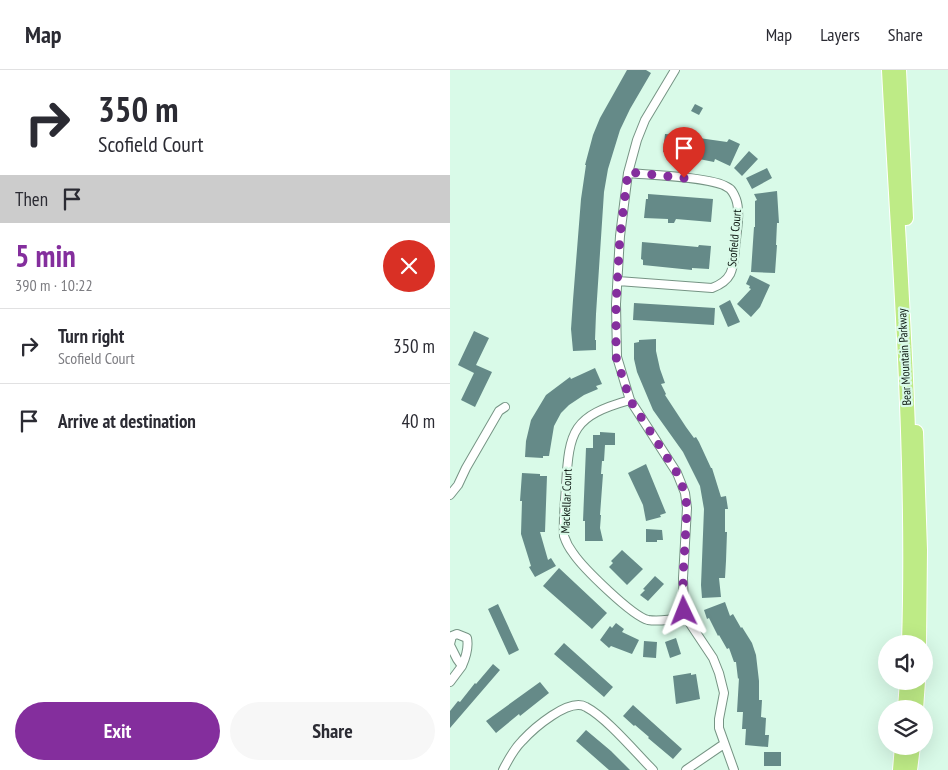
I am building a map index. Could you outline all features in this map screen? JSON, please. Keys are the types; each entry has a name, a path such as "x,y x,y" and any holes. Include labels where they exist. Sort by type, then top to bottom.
{"highway":[{"name":"Bear Mountain Parkway","path":"889,70 907,420 910,522 909,635"},
{"name":"Bear Mountain Parkway","path":"899,70 919,486 919,635"},
{"path":"900,770 901,755"},
{"path":"910,770 912,755"}],"street":[{"path":"676,70 645,120 628,172 620,236 616,357 630,400 677,473 685,493 687,508 683,578 684,611 709,652 719,673 724,693 719,728 734,770"},
{"name":"Scofield Court","path":"618,281 712,288 722,284 730,276 735,251 738,207 734,194 728,187 718,182 628,172"},
{"name":"Mackellar Court","path":"630,400 613,405 588,417 574,432 570,443 566,472 564,536 574,555 635,613 647,619 658,621 687,617"},
{"path":"450,495 458,485 500,411 505,407"},
{"path":"450,682 462,666 466,658 468,645 467,638 457,634 452,636 450,644 462,666"},
{"path":"503,770 521,742 545,721 576,704 585,706 608,724 653,770"},
{"path":"686,770 724,744"}],"building":[{"path":"627,70 646,70 651,73 620,130 608,169 604,192 596,314 596,350 573,351 571,329 585,165 600,118"},
{"path":"695,104 703,108 699,115 691,111"},
{"path":"682,133 692,134 692,137 727,142 729,139 740,144 730,166 715,159 714,162 694,158 693,161 665,157 666,152 663,152 665,134 682,135"},
{"path":"749,151 758,159 742,176 734,168"},
{"path":"767,168 772,178 752,189 746,178"},
{"path":"777,191 779,223 777,223 775,273 751,272 755,201 757,200 754,194"},
{"path":"648,194 713,199 711,222 676,219 674,223 668,223 668,219 644,218"},
{"path":"642,242 698,247 699,245 711,246 709,269 692,268 692,270 643,265 643,260 641,259"},
{"path":"750,275 770,285 760,307 751,317 737,304 751,289 746,284"},
{"path":"730,300 740,322 728,327 719,306"},
{"path":"634,303 715,308 714,325 633,320"},
{"path":"474,331 489,338 476,365 492,372 475,407 461,400 474,373 458,365"},
{"path":"656,339 656,351 665,383 661,384 665,395 694,438 696,437 712,468 721,497 726,496 728,509 725,509 725,532 727,532 726,561 725,578 719,578 721,597 702,598 704,509 700,486 683,452 653,410 637,372 634,359 634,343 639,342 639,340"},
{"path":"595,368 602,384 596,386 598,389 584,395 569,405 561,413 554,426 549,456 543,456 543,458 525,457 526,441 531,420 546,395 570,377 571,379"},
{"path":"600,432 615,433 615,445 605,445 604,461 602,461 600,528 603,541 585,541 585,521 583,521 586,448 593,448 593,435 600,435"},
{"path":"646,464 666,513 660,515 661,517 646,521 643,505 628,473"},
{"path":"522,473 547,476 545,532 540,532 548,560 551,558 556,566 535,577 529,567 531,566 521,534 522,501 520,501"},
{"path":"646,529 662,530 663,540 646,542"},
{"path":"622,550 643,569 627,585 609,567 613,563 611,561"},
{"path":"559,568 607,613 592,629 543,586"},
{"path":"655,576 664,584 648,601 640,595"},
{"path":"725,602 730,616 733,614 742,627 752,643 756,655 759,700 762,700 761,717 766,718 765,735 769,735 768,747 745,745 746,729 742,729 743,712 737,712 739,678 736,662 734,662 729,648 727,649 718,636 709,618 707,619 704,610"},
{"path":"498,604 519,650 509,655 488,609"},
{"path":"616,623 624,629 622,632 639,640 632,654 611,646 609,648 600,640 610,626 612,628"},
{"path":"676,638 681,654 670,658 665,642"},
{"path":"644,641 657,642 656,658 643,657"},
{"path":"564,643 613,687 604,697 554,654"},
{"path":"493,664 500,670 450,728 450,711"},
{"path":"691,673 691,675 696,674 700,699 676,704 673,676"},
{"path":"540,682 549,693 496,733 486,721"},
{"path":"633,705 682,749 673,759 623,716"},
{"path":"586,730 630,770 609,770 576,741"},
{"path":"764,752 781,752 781,766 764,766"}],"route":[{"path":"684,178 628,172 620,236 616,304 616,357 630,400 677,473 685,493 687,508 683,578 684,611"}]}
